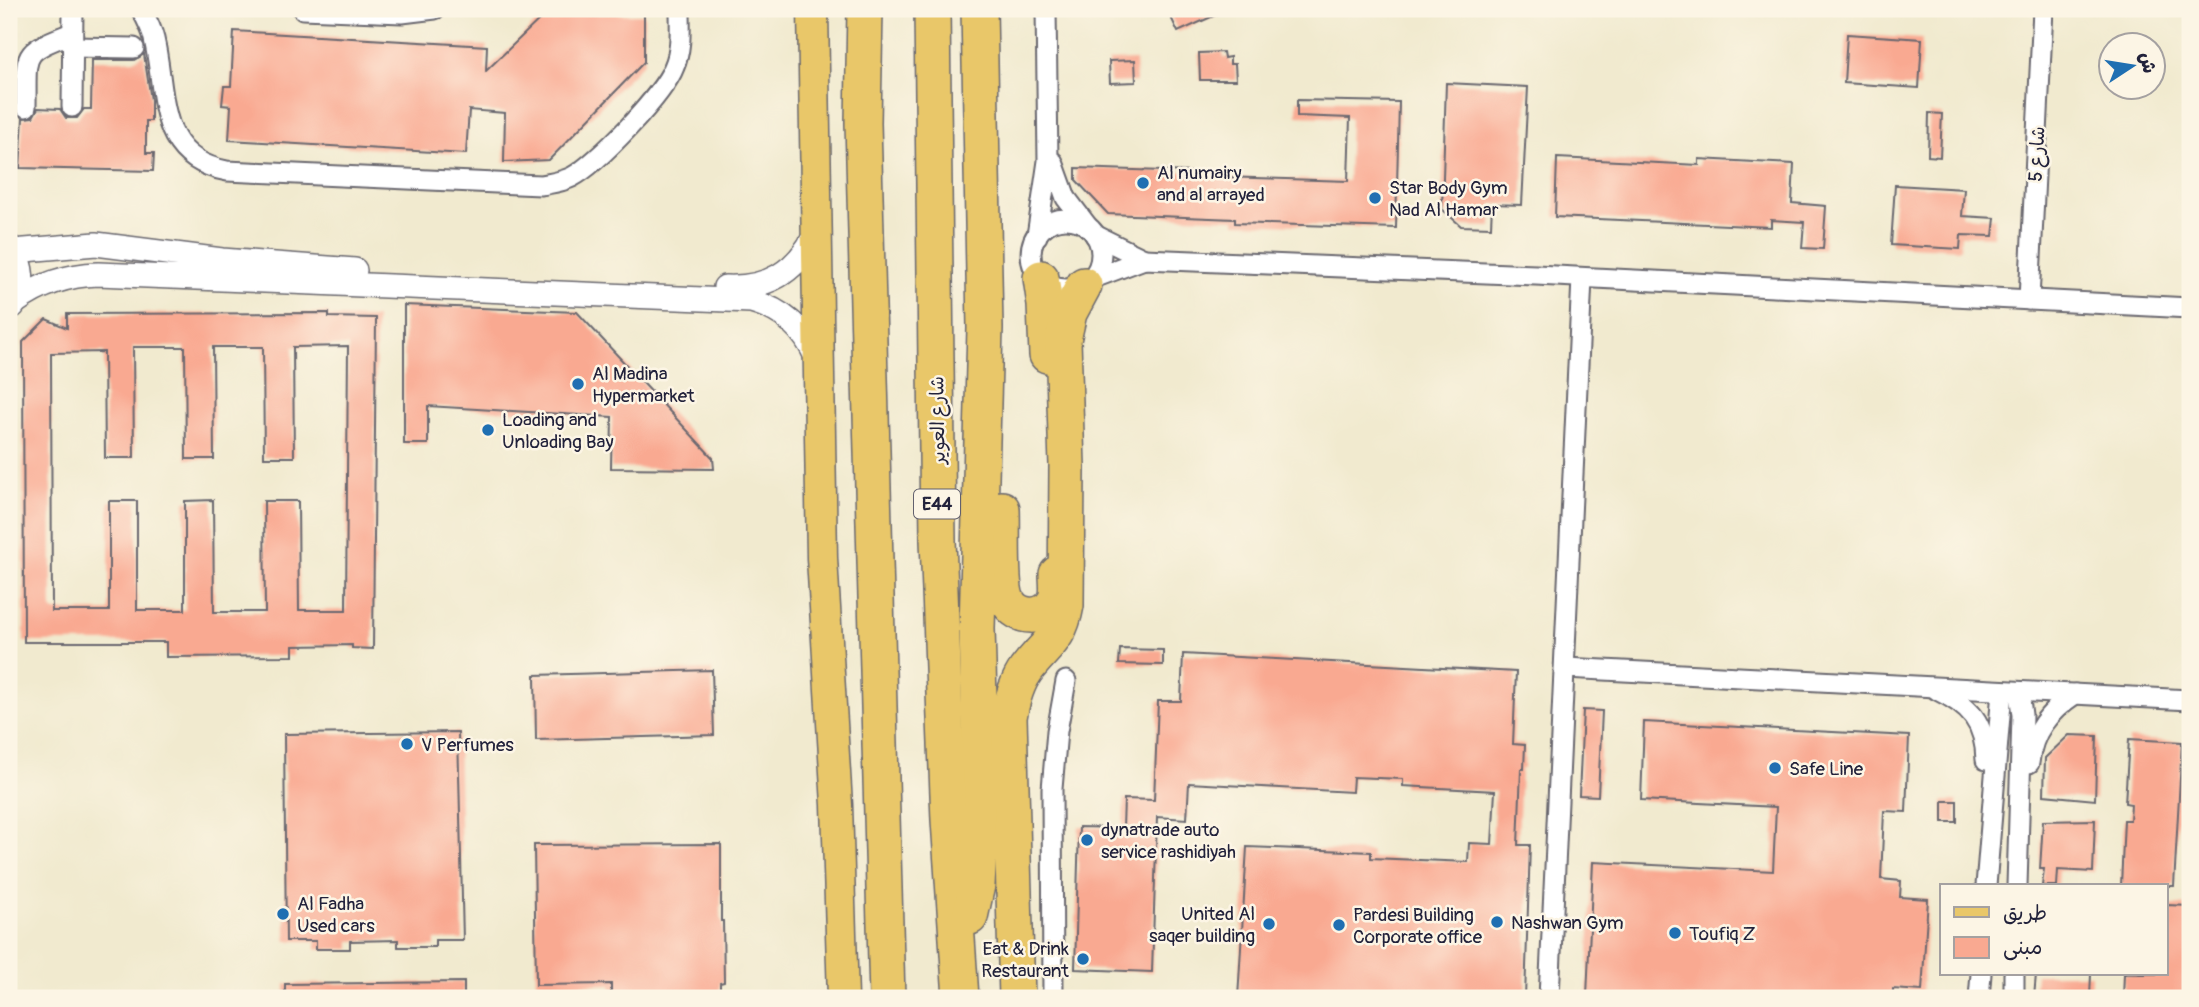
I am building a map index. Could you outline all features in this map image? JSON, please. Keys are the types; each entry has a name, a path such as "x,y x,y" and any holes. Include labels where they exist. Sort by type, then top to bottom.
{"highway":[{"path":"844,9 847,78 863,123"},
{"path":"865,9 863,123 887,998"},
{"name":"شارع العوير","path":"932,9 938,540 949,820 960,983"},
{"path":"960,983 977,884 982,803 977,629 985,328 979,9"},
{"path":"983,393 996,433 999,454 1005,595 1019,613 1035,615 1049,608 1057,595 1058,543 1056,509 1043,429 1047,333 1041,278"},
{"path":"1017,998 1009,717 1020,680 1052,641 1064,617 1067,466 1063,340 1069,313 1087,282"}],"main road":[{"path":"813,9 822,579 837,805 843,998"}],"street":[{"path":"72,107 73,9"},
{"path":"141,9 154,36 170,130 187,154 206,165 227,171 541,185 564,180 584,169 667,83 680,46 680,9"},
{"path":"303,9 402,13 435,9"},
{"path":"1046,9 1049,136 1046,186 1037,236 1031,253 1032,262 1041,278 1048,284 1066,289 1144,260 2190,308"},
{"name":"شارع 5","path":"2029,300 2043,9"},
{"path":"26,107 29,57 34,49 42,44 72,40 134,48"},
{"path":"1049,136 1061,188 1100,246 1098,270 1087,282"},
{"path":"1037,236 1055,221 1067,219 1078,222 1144,260"},
{"path":"12,307 20,292 21,271 11,248 96,244 222,260 379,272 745,288 766,282 786,271 803,255 815,235"},
{"path":"12,307 28,293 55,281 98,274 751,301 772,308 793,322 811,346 817,360"},
{"path":"1549,998 1582,278"},
{"path":"1565,668 2190,700"},
{"path":"1053,998 1052,789 1057,732 1066,681"},
{"path":"1931,687 1962,704 1980,727 1986,746 1989,820"},
{"path":"1986,884 1989,820 2010,691"},
{"path":"2010,691 2022,715 2017,884"},
{"path":"2020,823 2034,741 2054,709 2075,694"},
{"path":"1979,998 1981,976"},
{"path":"2014,976 2014,998"}],"building":[{"path":"1167,9 1229,9 1178,32"},
{"path":"545,14 644,14 644,62 549,160 504,162 505,113 469,110 466,154 229,140 231,106 222,105 224,86 231,86 234,31 487,46 486,71"},
{"path":"1847,34 1922,39 1919,88 1844,83"},
{"path":"1223,52 1224,58 1230,57 1230,64 1235,64 1236,80 1200,80 1199,53"},
{"path":"144,54 151,100 151,121 146,121 146,153 154,153 153,171 20,168 23,118 33,117 38,108 60,109 66,118 77,118 84,109 91,109 92,60 134,60"},
{"path":"1135,60 1136,82 1110,83 1109,61"},
{"path":"1446,83 1528,87 1522,205 1492,204 1491,227 1461,226 1442,209"},
{"path":"1297,100 1399,102 1396,228 1235,223 1235,219 1108,214 1076,180 1076,168 1348,181 1350,118 1297,116"},
{"path":"1929,113 1942,114 1940,157 1928,156"},
{"path":"1557,158 1699,165 1699,159 1794,164 1792,203 1826,206 1823,249 1802,248 1804,222 1771,220 1771,227 1555,217"},
{"path":"1895,185 1964,189 1962,216 1995,218 1993,236 1961,235 1960,249 1891,245"},
{"path":"404,305 577,312 713,458 714,469 611,468 612,417 428,406 428,444 404,444"},
{"path":"329,313 329,317 376,318 373,649 352,648 352,645 293,646 293,656 166,657 166,642 24,642 23,342 46,319 67,328 67,314","holes":["348,346 346,610 299,610 298,501 264,501 265,612 214,612 213,500 185,501 185,610 137,610 137,501 109,501 109,611 52,611 51,353 104,352 105,458 134,458 133,347 185,347 186,459 214,459 213,347 263,347 264,457 294,457 293,347"]},
{"path":"1120,649 1163,650 1163,665 1119,664"},
{"path":"1183,654 1516,672 1513,744 1525,745 1524,769 1521,769 1518,845 1530,845 1525,998 1238,998 1247,847 1371,852 1371,858 1468,862 1469,843 1492,844 1495,791 1403,786 1403,779 1353,777 1352,792 1189,783 1187,819 1157,817 1152,972 1075,969 1079,827 1123,828 1124,799 1154,800 1158,701 1181,701"},
{"path":"712,670 714,735 536,740 535,675"},
{"path":"1583,710 1602,711 1598,796 1579,795"},
{"path":"1644,722 1909,736 1906,812 1884,811 1881,879 1901,881 1900,897 1928,899 1922,991 1893,989 1893,998 1587,996 1593,862 1773,871 1776,807 1641,800"},
{"path":"458,732 463,940 435,940 435,947 398,947 398,940 350,941 350,949 316,949 316,941 286,941 284,734"},
{"path":"2069,735 2097,736 2095,800 2044,795 2045,758"},
{"path":"2129,739 2182,742 2174,886 2121,884 2124,820 2130,820 2131,804 2125,803"},
{"path":"1943,801 1957,801 1957,822 1943,822"},
{"path":"2095,820 2093,872 2058,870 2057,884 2042,884 2044,869 2040,869 2043,821"},
{"path":"721,844 724,982 720,983 720,998 611,998 611,984 536,985 534,845"},
{"path":"2168,905 2190,906 2190,998 2123,998 2124,976 2168,976"},
{"path":"2036,976 2091,976 2090,998 2034,998"},
{"path":"464,982 464,998 285,998 285,984"}],"place":[{"name":"Al numairy and al arrayed","path":"1143,183"},
{"name":"Star Body Gym Nad Al Hamar","path":"1375,198"},
{"name":"Al Madina Hypermarket","path":"578,384"},
{"name":"Loading and Unloading Bay","path":"488,430"},
{"name":"V Perfumes","path":"407,744"},
{"name":"Safe Line","path":"1775,768"},
{"name":"dynatrade auto service rashidiyah","path":"1087,840"},
{"name":"Al Fadha Used cars","path":"283,914"},
{"name":"Nashwan Gym","path":"1497,922"},
{"name":"United Al saqer building","path":"1269,924"},
{"name":"Pardesi Building Corporate office","path":"1339,925"},
{"name":"Toufiq Z","path":"1675,933"},
{"name":"Eat & Drink Restaurant","path":"1083,959"}]}
